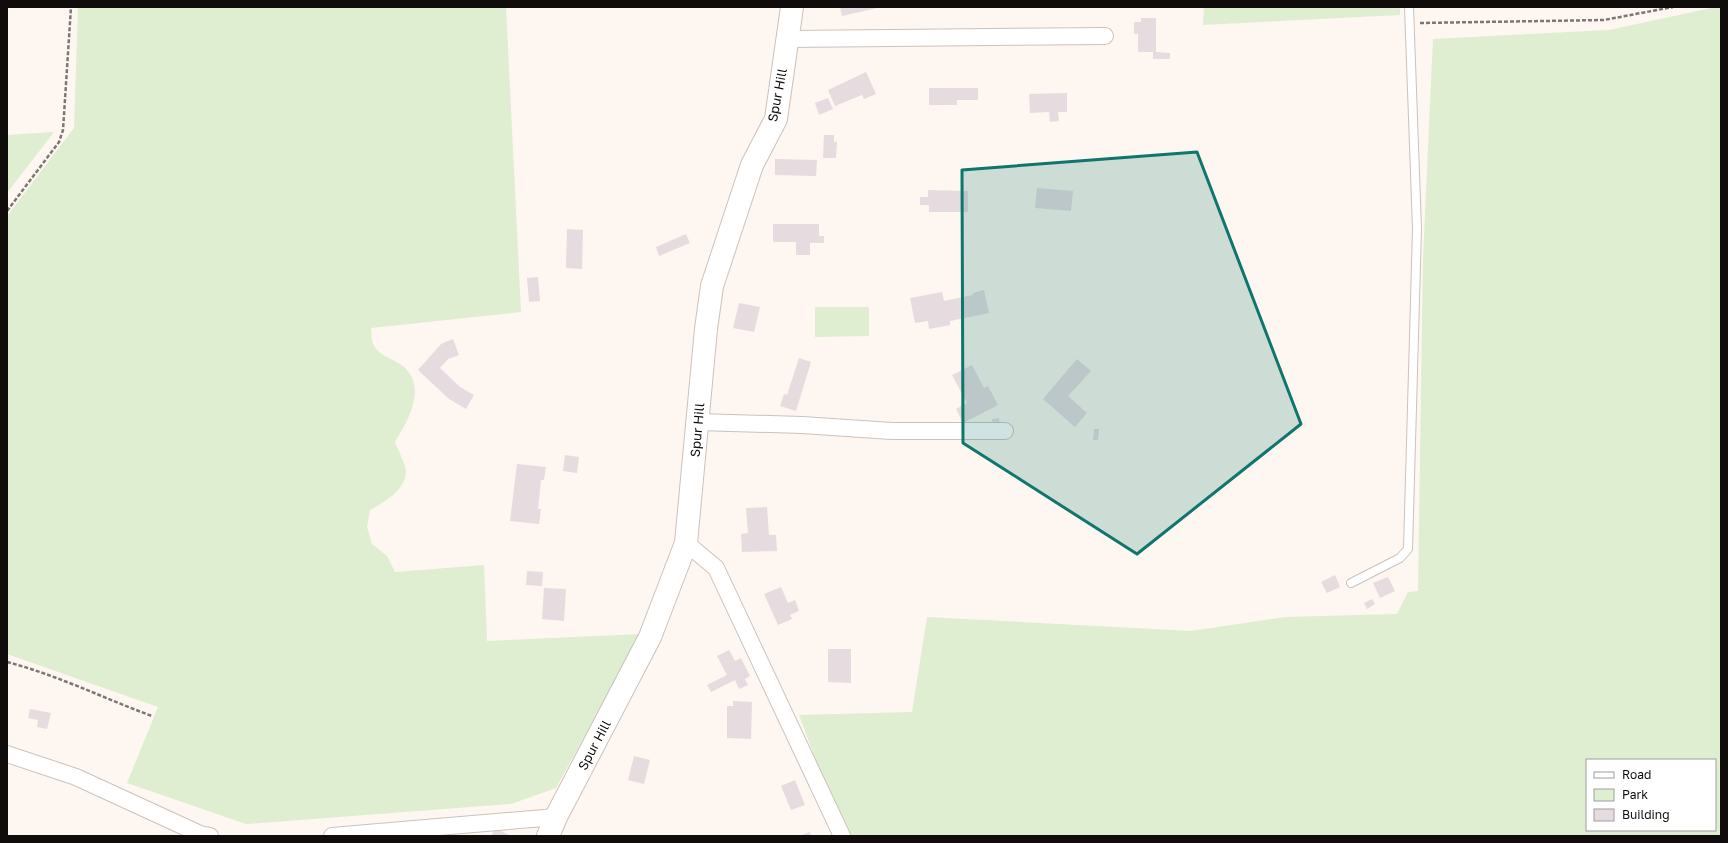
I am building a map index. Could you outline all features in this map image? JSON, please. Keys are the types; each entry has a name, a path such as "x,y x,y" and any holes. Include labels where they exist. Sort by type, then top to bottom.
{"street":[{"name":"Spur Hill","path":"552,826 650,637 686,543 706,329 714,275 752,164 776,119 792,7"},
{"path":"787,39 1105,36"},
{"path":"698,422 802,424 892,431 1005,431"},
{"path":"686,543 716,568 842,836"},
{"path":"7,754 76,777 200,834 210,836"},
{"path":"332,836 552,826"}],"lane":[{"path":"1351,583 1400,558 1408,549 1417,229 1409,7"}],"path":[{"path":"7,211 59,142 61,136 65,104 71,7"},
{"path":"1410,23 1604,20 1673,7"},
{"path":"7,662 59,678 114,702 152,716"}],"highlighted area":[{"path":"1197,152 1301,424 1137,554 963,443 962,170"}],"green space":[{"path":"78,7 506,7 521,312 371,328 372,340 378,351 400,364 411,375 415,394 410,415 395,442 406,469 405,479 393,495 370,510 367,527 372,544 387,556 395,572 484,565 487,641 641,634 556,788 511,804 246,824 127,783 158,707 7,654 7,216 74,128"},
{"path":"1204,7 1400,7 1400,15 1203,25"},
{"path":"1721,7 1721,836 847,835 821,774 799,715 912,712 927,617 1191,631 1286,617 1397,614 1408,592 1418,591 1423,258 1433,39 1609,30"},
{"path":"54,132 7,193 7,135"},
{"path":"815,307 869,307 869,336 815,337"}],"building":[{"path":"840,7 876,7 877,8 842,16"},
{"path":"1141,18 1156,18 1156,52 1170,53 1170,59 1153,59 1153,52 1138,52 1138,34 1134,34 1134,22 1141,22"},
{"path":"866,72 876,94 864,99 862,95 835,106 828,90"},
{"path":"929,88 978,88 978,100 957,100 957,105 929,105"},
{"path":"1067,93 1067,112 1058,112 1059,121 1050,122 1049,112 1030,113 1029,94"},
{"path":"828,98 833,109 819,115 815,103"},
{"path":"824,135 834,135 834,142 837,142 836,158 823,158"},
{"path":"775,159 817,160 816,176 775,175"},
{"path":"1037,188 1073,191 1071,211 1035,208"},
{"path":"928,190 968,191 968,212 929,212 929,205 920,205 920,197 928,197"},
{"path":"773,224 819,224 819,236 824,236 824,243 810,243 810,255 796,255 796,242 773,242"},
{"path":"567,229 583,230 582,269 566,268"},
{"path":"686,234 690,243 659,256 656,247"},
{"path":"538,277 540,301 529,302 527,278"},
{"path":"984,290 989,313 950,321 950,325 929,329 928,321 915,323 910,298 942,292 944,301 973,295 973,293"},
{"path":"739,303 760,307 754,332 733,328"},
{"path":"453,339 459,355 448,359 440,368 460,387 474,395 466,409 449,399 418,370 441,344"},
{"path":"799,358 811,362 796,411 780,406 784,394 787,395"},
{"path":"1077,359 1091,371 1068,396 1087,413 1075,427 1043,399"},
{"path":"972,365 984,388 988,386 998,405 963,423 956,409 967,403 952,375"},
{"path":"999,418 1000,426 993,427 992,419"},
{"path":"1094,429 1099,429 1098,440 1093,440"},
{"path":"565,455 579,457 577,473 563,471"},
{"path":"517,464 546,467 544,480 541,480 538,509 541,509 539,524 510,521"},
{"path":"767,507 769,535 776,535 777,551 742,552 741,534 748,533 746,508"},
{"path":"527,571 543,572 542,586 526,585"},
{"path":"1335,575 1340,587 1327,593 1321,582"},
{"path":"1388,577 1395,591 1380,598 1373,583"},
{"path":"781,587 788,603 795,600 799,611 790,615 792,619 778,625 764,594"},
{"path":"544,588 566,589 564,621 542,619"},
{"path":"1372,599 1375,604 1367,609 1364,603"},
{"path":"828,649 851,649 851,683 828,682"},
{"path":"729,650 735,661 741,658 750,676 745,679 748,685 739,689 735,680 711,692 707,685 727,675 717,656"},
{"path":"733,701 752,702 751,739 727,738 727,706 733,706"},
{"path":"30,709 51,713 47,729 37,727 38,720 28,718"},
{"path":"634,756 650,760 644,784 628,780"},
{"path":"795,780 805,805 791,810 781,786"},
{"path":"495,828 511,836 491,836"},
{"path":"810,832 811,836 799,836"}]}
